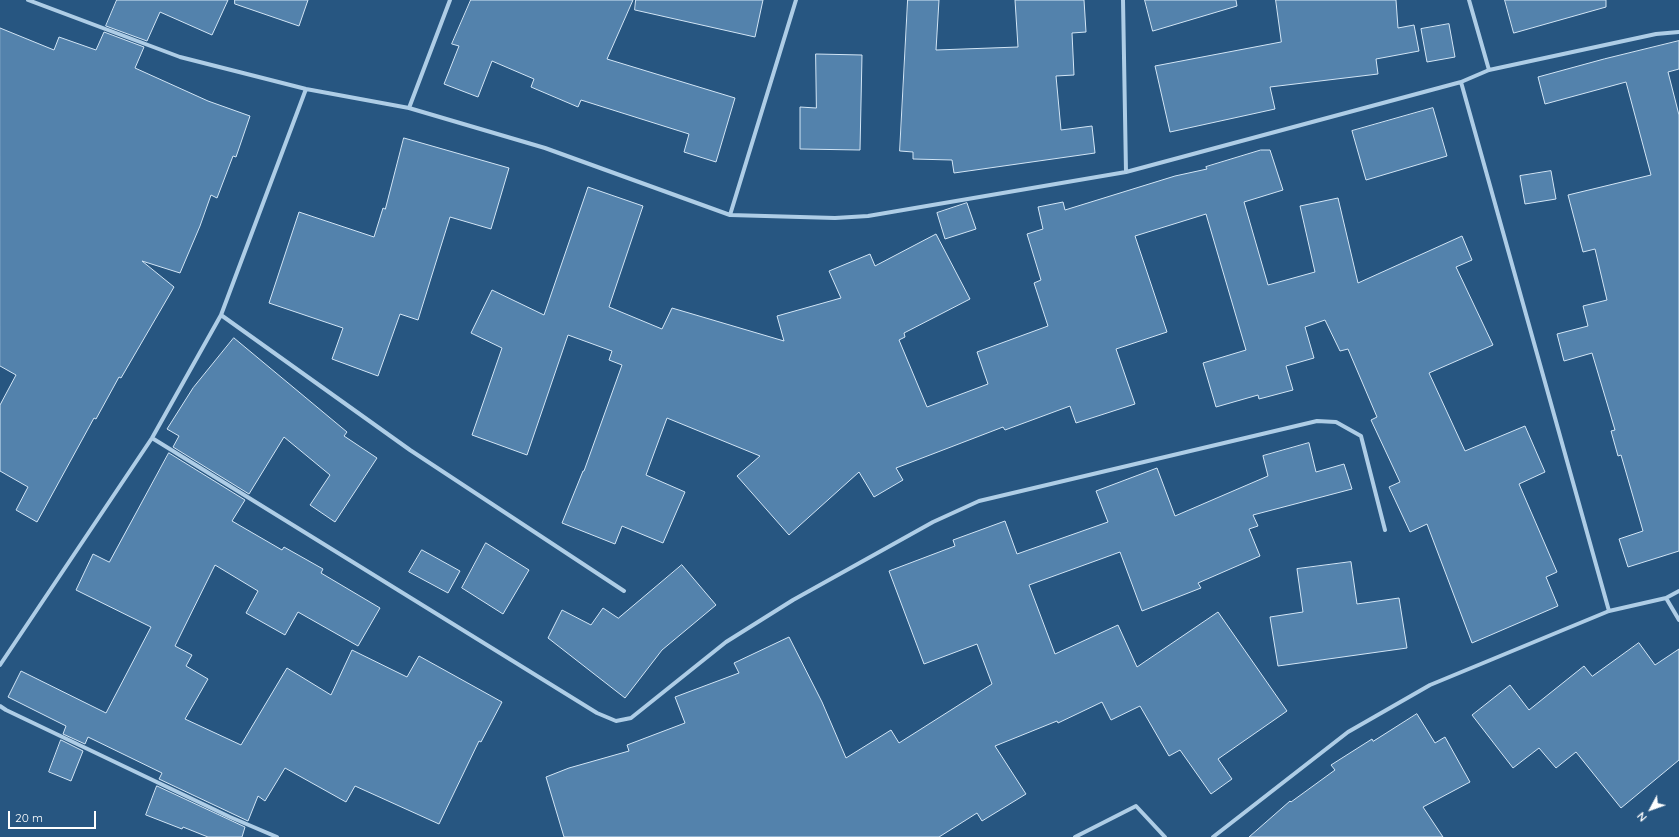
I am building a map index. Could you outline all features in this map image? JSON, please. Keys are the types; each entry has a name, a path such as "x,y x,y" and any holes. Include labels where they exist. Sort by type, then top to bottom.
{"street":[{"path":"28,0 180,57 306,89 409,108 545,148 730,214 835,218 868,216 1126,172 1461,82 1489,70 1656,34 1679,32"},
{"path":"409,108 450,0"},
{"path":"730,214 796,0"},
{"path":"1123,0 1126,172"},
{"path":"1468,0 1489,70"},
{"path":"1461,82 1609,611"},
{"path":"0,665 152,438 221,315 306,89"},
{"path":"221,315 410,450 624,591"},
{"path":"152,438 597,713 616,721 630,718 726,642 787,604 933,522 979,501 1318,421 1336,422 1361,436 1385,530"},
{"path":"1213,837 1348,732 1430,685 1609,611 1666,598 1679,591"},
{"path":"1666,598 1679,620"},
{"path":"0,706 13,714 230,817 277,837"},
{"path":"1075,837 1136,806 1165,837"}],"building":[{"path":"117,0 228,0 212,35 160,12 147,41 106,26"},
{"path":"235,0 308,0 299,26 235,4"},
{"path":"471,0 633,0 607,59 735,98 716,162 684,152 689,134 581,100 578,107 531,87 534,79 492,61 478,97 444,84 459,46 452,44"},
{"path":"636,0 763,0 755,37 635,10"},
{"path":"908,0 939,0 936,50 1018,47 1015,0 1084,0 1086,32 1072,33 1074,75 1056,76 1061,130 1092,126 1095,153 954,173 952,160 913,159 913,152 900,151"},
{"path":"1145,0 1236,0 1237,6 1153,31"},
{"path":"1276,0 1396,0 1398,28 1414,25 1419,51 1376,59 1378,74 1270,87 1275,109 1170,132 1155,66 1281,42"},
{"path":"1505,0 1606,0 1606,7 1514,33"},
{"path":"1449,24 1455,57 1427,62 1421,29"},
{"path":"0,28 54,50 59,37 96,50 104,32 144,47 135,68 208,101 250,116 236,157 233,156 217,198 211,195 200,226 180,273 142,261 174,287 121,378 119,377 96,419 94,418 37,522 16,510 28,487 0,471 0,405 16,375 0,366"},
{"path":"1679,41 1679,69 1668,72 1679,115 1679,551 1628,567 1619,539 1643,531 1621,455 1618,456 1611,431 1615,430 1592,353 1564,361 1557,334 1588,326 1583,306 1607,300 1595,249 1583,252 1568,195 1651,175 1626,82 1545,104 1538,77"},
{"path":"816,54 862,55 860,150 800,149 800,107 816,108"},
{"path":"1433,108 1447,156 1366,180 1352,131"},
{"path":"404,138 509,168 491,229 450,217 418,320 400,314 378,376 332,359 343,328 269,303 299,212 374,237 383,208 385,209"},
{"path":"1261,150 1270,150 1283,190 1244,202 1268,285 1315,272 1300,206 1338,198 1358,283 1462,236 1472,260 1456,267 1493,345 1429,373 1465,451 1525,426 1545,472 1519,484 1557,572 1546,577 1558,606 1472,643 1427,524 1410,532 1389,487 1400,482 1371,420 1377,417 1348,349 1340,351 1325,320 1305,327 1314,358 1286,366 1293,390 1259,399 1258,395 1216,407 1203,363 1246,350 1206,214 1135,236 1167,332 1116,349 1135,404 1076,423 1070,406 1005,430 1003,427 896,468 903,480 874,497 859,472 789,535 737,476 760,456 667,418 646,475 685,492 663,543 622,526 615,544 562,523 584,471 622,365 609,360 612,351 568,335 527,455 472,435 502,348 471,333 492,290 544,315 588,187 643,206 609,307 662,329 672,308 784,341 777,316 841,298 829,271 870,254 875,266 936,234 970,299 904,333 905,337 899,340 927,407 988,384 977,352 1048,326 1034,283 1041,280 1027,234 1043,229 1038,207 1063,202 1065,210 1175,176 1207,169 1206,167"},
{"path":"1551,171 1556,199 1525,204 1520,176"},
{"path":"967,203 976,229 945,239 937,213"},
{"path":"234,338 347,432 344,436 377,458 335,522 310,505 330,475 284,437 249,494 173,447 179,436 167,429 193,388"},
{"path":"1309,443 1316,472 1344,464 1352,489 1253,515 1258,526 1249,529 1260,556 1198,583 1201,588 1142,611 1120,552 1029,585 1055,654 1118,625 1137,667 1218,612 1287,711 1218,759 1232,779 1211,794 1180,750 1169,756 1140,706 1111,720 1102,702 1058,723 1057,721 995,746 1026,794 982,821 977,813 939,837 564,837 546,777 569,768 629,751 627,745 685,723 675,697 739,673 734,663 789,637 822,702 846,758 891,730 899,743 992,684 977,644 924,664 889,571 955,546 953,540 1005,521 1017,554 1108,522 1096,491 1157,468 1175,516 1268,476 1263,456"},
{"path":"169,453 245,500 232,521 282,550 284,547 323,569 321,573 380,608 358,646 298,612 285,635 246,613 258,591 215,565 175,646 192,655 186,666 208,679 185,719 241,745 287,668 331,695 352,650 407,677 419,656 502,702 481,742 479,741 439,824 355,786 346,802 285,768 265,801 258,796 248,821 159,779 162,773 88,737 85,744 63,734 66,726 8,697 21,671 106,713 151,627 76,590 93,554 109,562"},
{"path":"486,543 529,570 503,614 462,588"},
{"path":"422,550 460,571 448,593 409,572"},
{"path":"1351,562 1357,604 1399,598 1407,648 1278,666 1270,617 1303,612 1297,569"},
{"path":"682,565 716,605 662,650 625,698 548,638 562,610 591,625 603,608 618,618"},
{"path":"1639,643 1655,665 1679,649 1679,760 1621,808 1576,752 1556,768 1539,748 1513,768 1472,715 1510,685 1529,710 1584,666 1592,676"},
{"path":"1417,714 1435,743 1445,737 1470,782 1423,807 1443,837 1249,837 1290,801 1291,802 1335,770 1331,765 1372,739 1373,741"},
{"path":"61,740 83,751 71,781 49,772"},
{"path":"157,786 245,827 242,837 208,837 146,815"}]}
